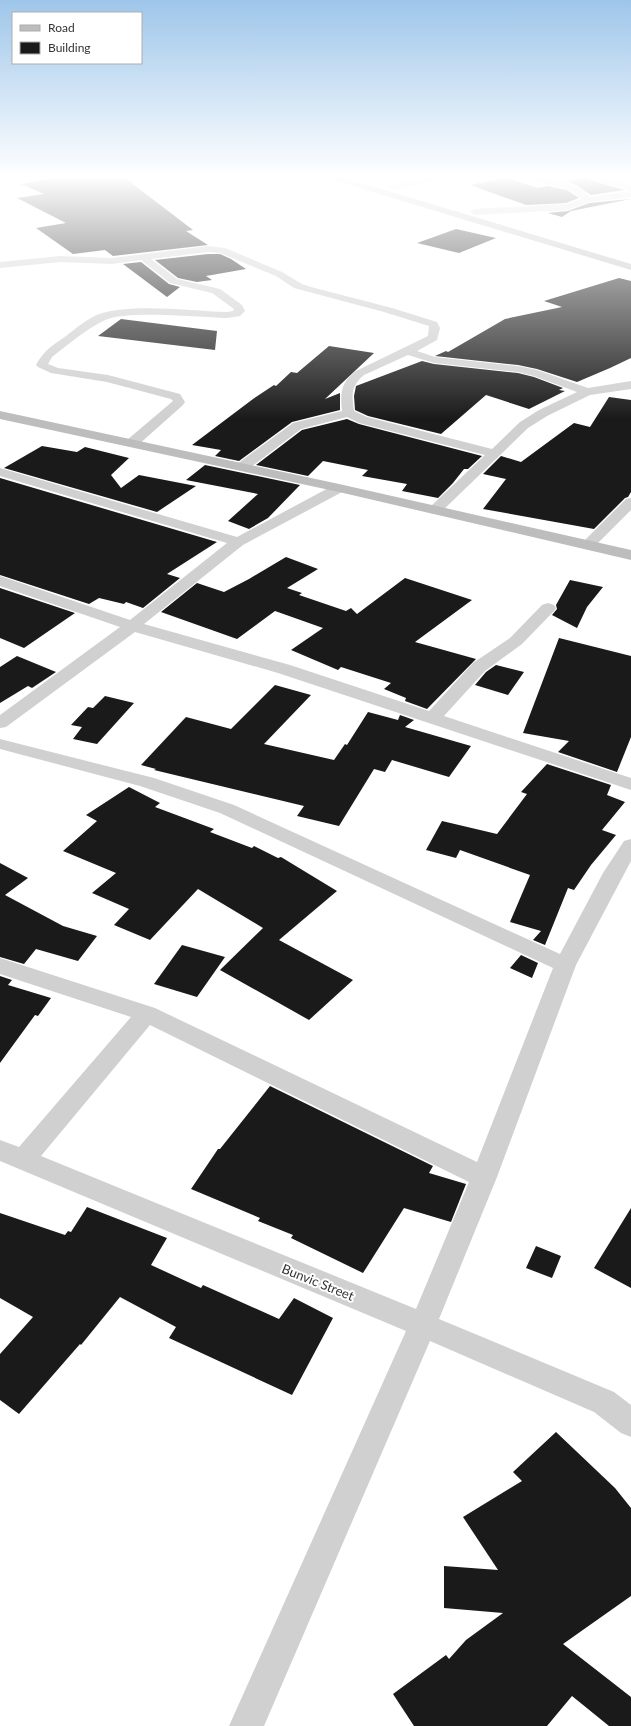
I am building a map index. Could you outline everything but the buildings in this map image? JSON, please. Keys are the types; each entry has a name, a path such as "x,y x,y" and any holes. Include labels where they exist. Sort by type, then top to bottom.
{"main road":[{"path":"603,259 631,267"},
{"path":"0,415 339,488 631,555"}],"street":[{"path":"0,265 60,259 112,261 138,259"},
{"path":"132,443 179,402 176,398 108,379 55,371 42,366 47,355 88,325 102,317 114,314 137,312 236,314 240,311 238,307 216,290 174,281 145,259"},
{"path":"242,259 279,274 298,286 388,310 433,324 435,328 433,338 360,373 353,378 346,391 348,413"},
{"path":"407,351 434,360 518,369 536,373 587,392"},
{"path":"435,510 524,425 543,413 587,392 631,385"},
{"path":"242,467 297,426 348,413 363,420 494,453"},
{"path":"0,472 238,542"},
{"path":"0,723 132,626 238,542 339,488"},
{"path":"588,545 631,502"},
{"path":"0,581 132,626 284,669 434,717 631,784"},
{"path":"434,717 479,667 516,641 548,608"},
{"path":"0,744 147,782 227,809 565,964"},
{"path":"246,1726 423,1325 484,1177 565,964 613,873 631,845"},
{"path":"0,966 147,1014 484,1177"},
{"path":"12,1155 147,1014"},
{"name":"Bunvic Street","path":"12,1155 423,1325 604,1402 631,1423"}]}
